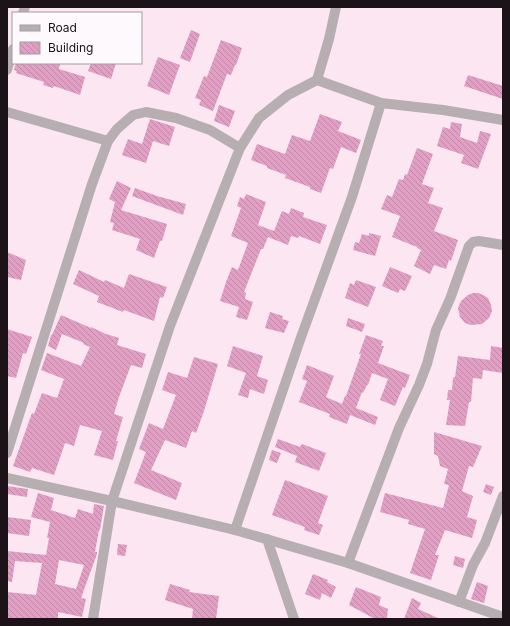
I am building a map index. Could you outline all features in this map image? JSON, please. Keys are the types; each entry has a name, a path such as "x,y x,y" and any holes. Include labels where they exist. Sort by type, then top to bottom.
{"street":[{"path":"93,619 112,501 170,326 240,148 259,118 288,96 317,80 329,39 336,7"},
{"path":"7,70 12,52"},
{"path":"317,80 382,103 443,110 503,120"},
{"path":"235,530 300,340 352,197 382,103"},
{"path":"7,112 108,141"},
{"path":"7,453 92,184 108,141 117,129 133,115 146,112 176,118 210,130 240,148"},
{"path":"348,563 399,428 419,385 427,364 436,330 450,299 469,246 474,242 480,241 503,245"},
{"path":"7,478 235,530 348,563 503,617"},
{"path":"458,602 473,565 485,543 503,496"},
{"path":"267,539 294,619"}],"building":[{"path":"191,30 200,34 190,62 180,58"},
{"path":"221,40 242,48 231,75 227,74 213,111 199,105 201,100 195,98 204,76 207,77"},
{"path":"158,57 180,65 169,95 147,86"},
{"path":"16,64 60,64 59,69 85,77 80,95 54,86 53,88 43,85 44,82 16,73 17,71 14,70"},
{"path":"91,64 116,64 111,79 88,71"},
{"path":"468,75 503,86 503,99 464,86"},
{"path":"219,105 235,111 229,127 214,121"},
{"path":"320,114 342,122 338,131 361,140 356,153 341,147 333,169 330,168 321,193 310,189 310,187 285,178 286,175 251,160 257,144 285,154 292,135 310,141"},
{"path":"150,119 175,127 169,146 153,141 146,163 122,155 128,139 142,144"},
{"path":"451,122 462,124 460,137 477,143 480,131 491,134 478,169 461,163 464,155 437,146 443,127 450,129"},
{"path":"417,148 433,154 422,184 434,188 428,203 443,208 434,231 458,240 451,261 449,260 446,269 434,265 430,274 414,266 421,250 392,237 400,216 381,209 387,195 392,197 399,179 403,180 405,174 407,175"},
{"path":"117,181 131,188 121,210 167,224 162,241 160,241 154,258 136,250 140,239 112,230 114,223 110,222 115,202 109,199"},
{"path":"135,188 186,204 183,215 132,196"},
{"path":"246,194 266,202 258,225 274,231 282,211 289,214 291,208 304,213 303,217 327,225 320,244 299,236 298,238 291,236 288,245 268,237 263,249 261,249 244,292 246,293 245,299 253,302 247,320 236,317 239,307 220,301 232,267 238,270 248,243 231,236 241,208 237,206 240,197 244,199"},
{"path":"369,233 381,236 375,256 353,250 355,242 359,243 362,234 369,236"},
{"path":"7,252 26,260 21,280 7,277"},
{"path":"390,267 412,276 405,291 400,289 398,293 382,286"},
{"path":"79,270 104,282 105,280 124,288 129,274 167,287 163,298 160,297 154,321 124,310 123,312 97,302 99,296 73,284"},
{"path":"356,280 376,287 368,307 345,298 350,283 354,285"},
{"path":"473,293 478,293 488,298 491,305 492,311 489,318 482,324 471,325 465,323 460,317 458,308 461,301"},
{"path":"270,312 283,316 282,319 289,321 284,333 265,328"},
{"path":"61,315 119,338 117,345 146,354 142,368 131,365 119,397 114,414 123,417 116,441 118,441 113,460 94,455 102,431 80,425 74,446 65,443 54,475 32,468 30,472 13,466 32,413 34,414 42,393 57,398 64,379 41,370 47,353 81,366 90,347 62,334 56,350 48,346 51,335"},
{"path":"348,318 365,324 362,332 346,326"},
{"path":"7,329 32,337 26,354 23,353 16,378 7,376"},
{"path":"366,335 383,341 381,346 384,346 378,363 410,375 395,406 380,400 388,379 372,373 368,385 363,393 362,392 356,408 378,417 375,425 350,415 347,424 329,417 330,414 299,402 307,381 302,379 307,365 334,376 326,397 342,404 361,354 359,354"},
{"path":"233,346 263,356 257,376 268,380 264,394 250,389 248,398 238,395 246,373 227,366"},
{"path":"491,346 503,348 503,373 483,370 482,379 473,378 471,402 469,402 465,426 446,425 450,400 447,400 448,390 452,390 458,356 490,360"},
{"path":"194,357 218,364 196,433 192,431 186,448 165,440 151,470 182,483 176,500 134,483 146,452 139,449 149,423 163,429 176,395 162,390 168,372 187,378"},
{"path":"434,432 482,446 473,467 469,466 462,491 473,496 467,517 477,520 472,538 445,530 435,555 439,555 431,580 410,573 425,529 408,524 409,520 380,512 385,493 443,508 449,485 444,484 448,469 440,466 438,456 434,454"},
{"path":"278,439 300,447 302,444 326,453 319,471 295,462 297,456 275,447"},
{"path":"272,450 281,453 277,463 269,460"},
{"path":"285,480 328,496 318,523 323,525 319,535 304,530 305,527 272,515"},
{"path":"486,484 494,487 491,495 483,492"},
{"path":"7,486 28,489 27,497 7,494"},
{"path":"38,493 54,498 51,510 75,518 78,509 93,514 94,504 104,506 95,552 97,552 97,554 81,598 86,599 82,617 58,612 58,619 7,619 7,592 36,595 42,563 15,561 12,582 7,581 7,551 46,555 50,522 31,517","holes":["59,560 84,565 76,589 55,584"]},
{"path":"7,517 31,520 29,536 7,533"},
{"path":"118,544 127,545 125,556 117,555"},
{"path":"455,556 465,559 463,568 453,565"},
{"path":"313,574 328,580 327,582 336,587 331,598 322,593 320,600 305,594"},
{"path":"477,582 488,586 484,603 471,599"},
{"path":"170,584 190,590 189,592 219,596 216,619 192,619 193,609 165,600"},
{"path":"356,587 381,597 379,605 388,609 387,619 375,619 349,605"},
{"path":"412,598 421,603 418,609 440,619 404,619"}]}
